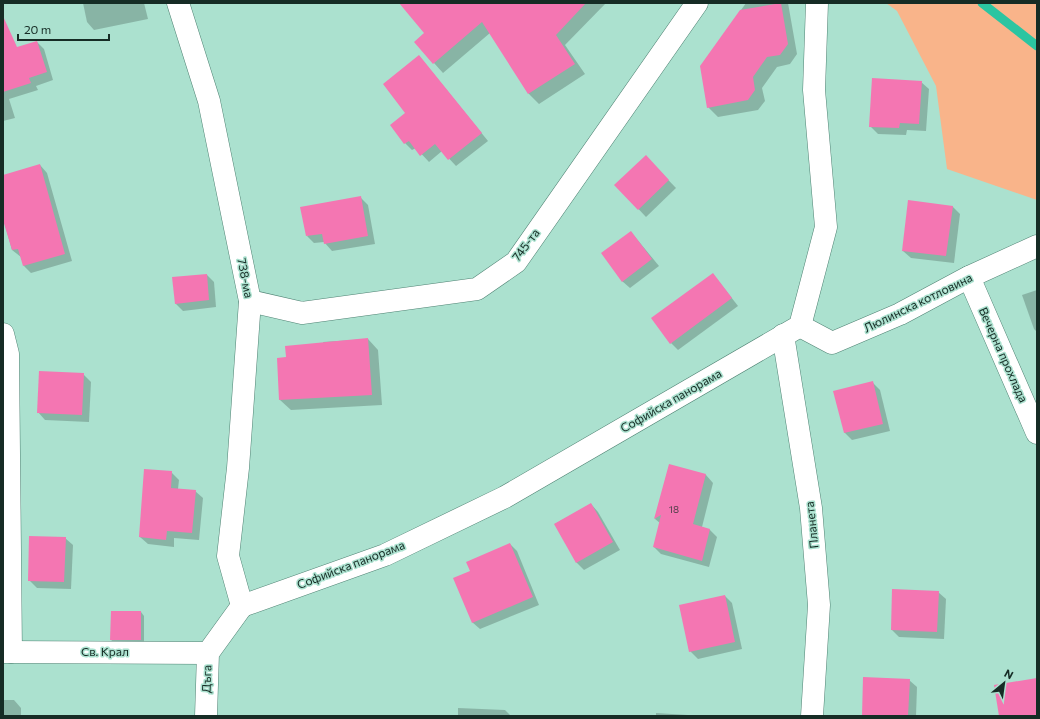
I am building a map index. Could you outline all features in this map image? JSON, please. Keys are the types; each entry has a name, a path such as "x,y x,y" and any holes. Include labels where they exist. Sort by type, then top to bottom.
{"street":[{"name":"738-ма","path":"178,3 209,100 250,301 238,468 228,556 242,606"},
{"name":"745-та","path":"250,301 302,313 477,289 516,262 697,3"},
{"path":"791,330 826,227 814,90 817,3"},
{"name":"Люлинска котловина","path":"791,330 832,343 900,314 969,277 1037,246"},
{"name":"Вечерна прохлада","path":"969,277 1037,433"},
{"name":"Софийска панорама","path":"242,606 385,555 505,497 791,330"},
{"name":"Планета","path":"791,330 811,508 819,606 812,716"},
{"path":"3,334 8,354 7,652"},
{"name":"Дъга","path":"206,716 208,653 242,606"},
{"name":"Св. Крал","path":"7,652 208,653"}],"shaded area":[{"path":"886,3 1037,3 1037,200 947,169 936,86 897,11"}],"building":[{"path":"399,3 586,3 556,35 575,64 528,94 482,22 433,64 414,42 424,33"},
{"path":"781,3 788,44 780,55 767,57 753,77 755,90 748,100 707,108 700,66 740,10"},
{"path":"3,16 17,47 37,41 47,72 29,78 31,83 3,92"},
{"path":"419,55 482,133 448,160 435,144 420,156 409,141 404,144 390,125 405,113 383,84"},
{"path":"872,78 922,81 919,124 900,123 899,128 869,127"},
{"path":"646,155 669,180 638,210 614,185"},
{"path":"40,164 65,254 23,266 18,249 12,250 3,220 3,175"},
{"path":"361,196 368,236 324,244 322,234 306,236 300,207"},
{"path":"908,200 953,206 946,256 902,251"},
{"path":"631,231 652,259 622,282 601,253"},
{"path":"713,273 732,298 670,344 651,318"},
{"path":"207,274 209,300 175,304 172,277"},
{"path":"368,338 372,395 279,400 277,358 286,357 285,346"},
{"path":"39,371 84,373 82,415 37,413"},
{"path":"873,381 883,424 844,433 833,391"},
{"path":"669,464 706,474 693,524 710,529 702,561 653,547 661,515 654,519"},
{"path":"144,469 172,471 171,488 196,490 192,533 167,531 166,540 139,537"},
{"path":"591,503 613,542 576,563 554,524"},
{"path":"29,536 66,537 64,582 28,581"},
{"path":"510,543 533,597 472,623 453,578 470,571 466,562"},
{"path":"892,589 939,591 937,632 891,630"},
{"path":"725,595 735,642 689,652 679,605"},
{"path":"111,611 141,611 141,640 110,640"},
{"path":"863,677 910,679 908,716 862,716"},
{"path":"1037,678 1037,716 999,716 994,685"}],"waterway":[{"path":"982,3 1037,46"}]}
